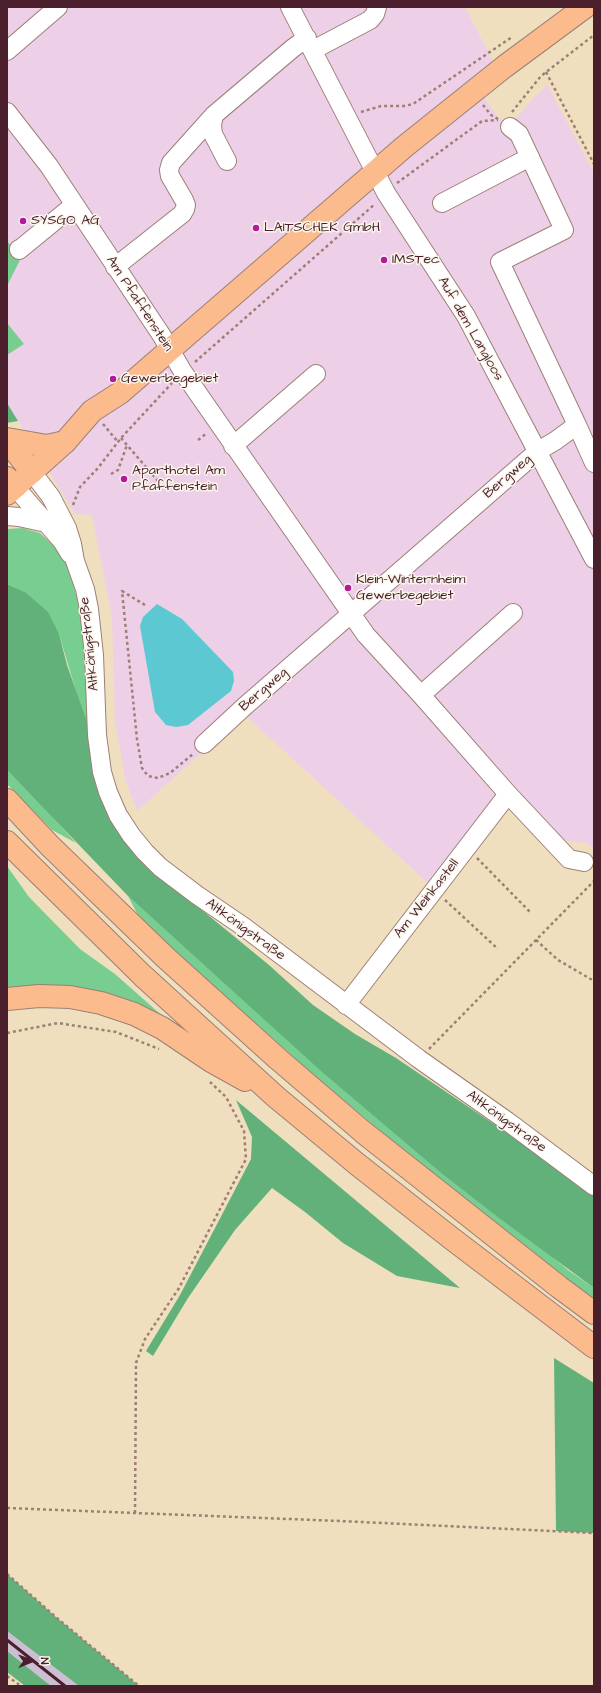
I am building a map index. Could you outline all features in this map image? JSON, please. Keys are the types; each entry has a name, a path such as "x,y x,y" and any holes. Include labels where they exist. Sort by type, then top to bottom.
{"main road":[{"path":"10,486 32,472 65,442 92,411 120,393 375,171 473,92 585,7"},
{"path":"7,440 47,446 65,442"},
{"path":"7,440 32,472"},
{"path":"7,800 50,846 166,958 278,1059 363,1132 594,1313"},
{"path":"7,842 143,976 276,1097 451,1238 594,1347"},
{"path":"7,999 39,996 70,997 101,1003 134,1014 162,1028 211,1061 276,1097"}],"street":[{"path":"7,51 58,7"},
{"name":"Auf dem Langloos","path":"290,7 386,193 466,316 594,559"},
{"path":"115,267 182,214 186,205 168,170 171,163 214,115 293,48 310,44 370,20 375,14 377,7"},
{"name":"Am Pfaffenstein","path":"7,112 49,166 234,446 351,615 366,635 421,695"},
{"path":"214,115 212,125 213,134 227,161"},
{"path":"506,120 519,134 564,230 500,262 594,463"},
{"path":"442,203 530,157"},
{"path":"19,249 74,205"},
{"path":"234,446 316,374"},
{"name":"Bergweg","path":"204,744 245,706 538,451 577,425"},
{"name":"Altkönigstraße","path":"32,472 58,509 72,544 75,561 85,590 91,621 99,753 102,772 108,792 118,815 131,835 160,867 332,993 419,1059 507,1121 594,1186"},
{"name":"Altkönigstraße","path":"10,486 62,541 75,561"},
{"path":"7,516 18,517 46,524"},
{"path":"513,614 421,695 508,794 569,859 584,862"},
{"name":"Am Weinkastell","path":"346,1005 508,794"}],"path":[{"path":"348,119 360,112 381,106 404,106 413,104 518,33"},
{"path":"394,185 482,121 506,120 541,76 594,35"},
{"path":"546,72 594,164"},
{"path":"473,92 491,115 506,120"},
{"path":"190,366 378,201"},
{"path":"104,425 118,442 174,382"},
{"path":"121,438 158,481 153,485"},
{"path":"111,474 118,470 127,445"},
{"path":"144,605 122,591 137,739 142,768 148,776 158,778 170,773 204,744"},
{"path":"467,847 531,913"},
{"path":"419,1059 594,881"},
{"path":"434,890 498,949"},
{"path":"536,940 558,960 594,981"},
{"path":"7,1033 58,1023 116,1032 161,1050"},
{"path":"135,1514 136,1363 145,1339 179,1288 246,1159 244,1131 226,1097 204,1078"},
{"path":"7,1508 594,1533"},
{"path":"7,1574 57,1618 139,1686"},
{"path":"7,1676 21,1686"}],"shaded area":[{"path":"7,7 465,7 494,63 472,81 504,125 515,119 547,84 594,173 594,850 587,843 556,839 505,782 430,885 244,714 137,811 126,782 115,723 112,617 92,515 75,514 7,403"},
{"path":"7,1631 79,1686 51,1686 7,1651"}],"green space":[{"path":"7,241 21,258 7,286"},
{"path":"7,323 24,344 7,355"},
{"path":"7,403 18,421 7,423"},
{"path":"22,528 40,533 53,545 69,565 84,629 92,745 59,634 25,592 7,584 7,529"},
{"path":"7,584 25,592 48,612 59,634 67,665 86,719 111,816 128,846 153,870 269,965 313,1005 355,1034 396,1058 544,1158 594,1196 594,1288 499,1218 440,1172 321,1071 128,896 7,770"},
{"path":"7,770 76,843 52,830 7,784"},
{"path":"7,866 29,897 80,949 115,974 166,1019 7,993"},
{"path":"128,896 208,968 568,1270 594,1288 594,1299 496,1224 390,1139 314,1075 141,921"},
{"path":"236,1100 460,1288 397,1276 343,1243 305,1212 272,1188 235,1230 188,1298 153,1356 146,1351 180,1295 251,1159 252,1137"},
{"path":"554,1358 594,1383 594,1533 556,1531"},
{"path":"7,1574 57,1618 139,1686 79,1686 7,1631"},
{"path":"7,1651 51,1686 25,1686 7,1672"}],"water":[{"path":"157,604 182,619 233,672 234,681 231,691 188,725 176,727 166,725 155,712 140,626 143,617"}],"railway":[{"path":"7,1640 65,1686"}],"place":[{"name":"SYSGO AG","path":"23,221"},
{"name":"LAITSCHEK GmbH","path":"256,228"},
{"name":"IMSTec","path":"384,260"},
{"name":"Gewerbegebiet","path":"113,379"},
{"name":"Aparthotel Am Pfaffenstein","path":"124,479"},
{"name":"Klein-Winternheim Gewerbegebiet","path":"348,588"}]}
